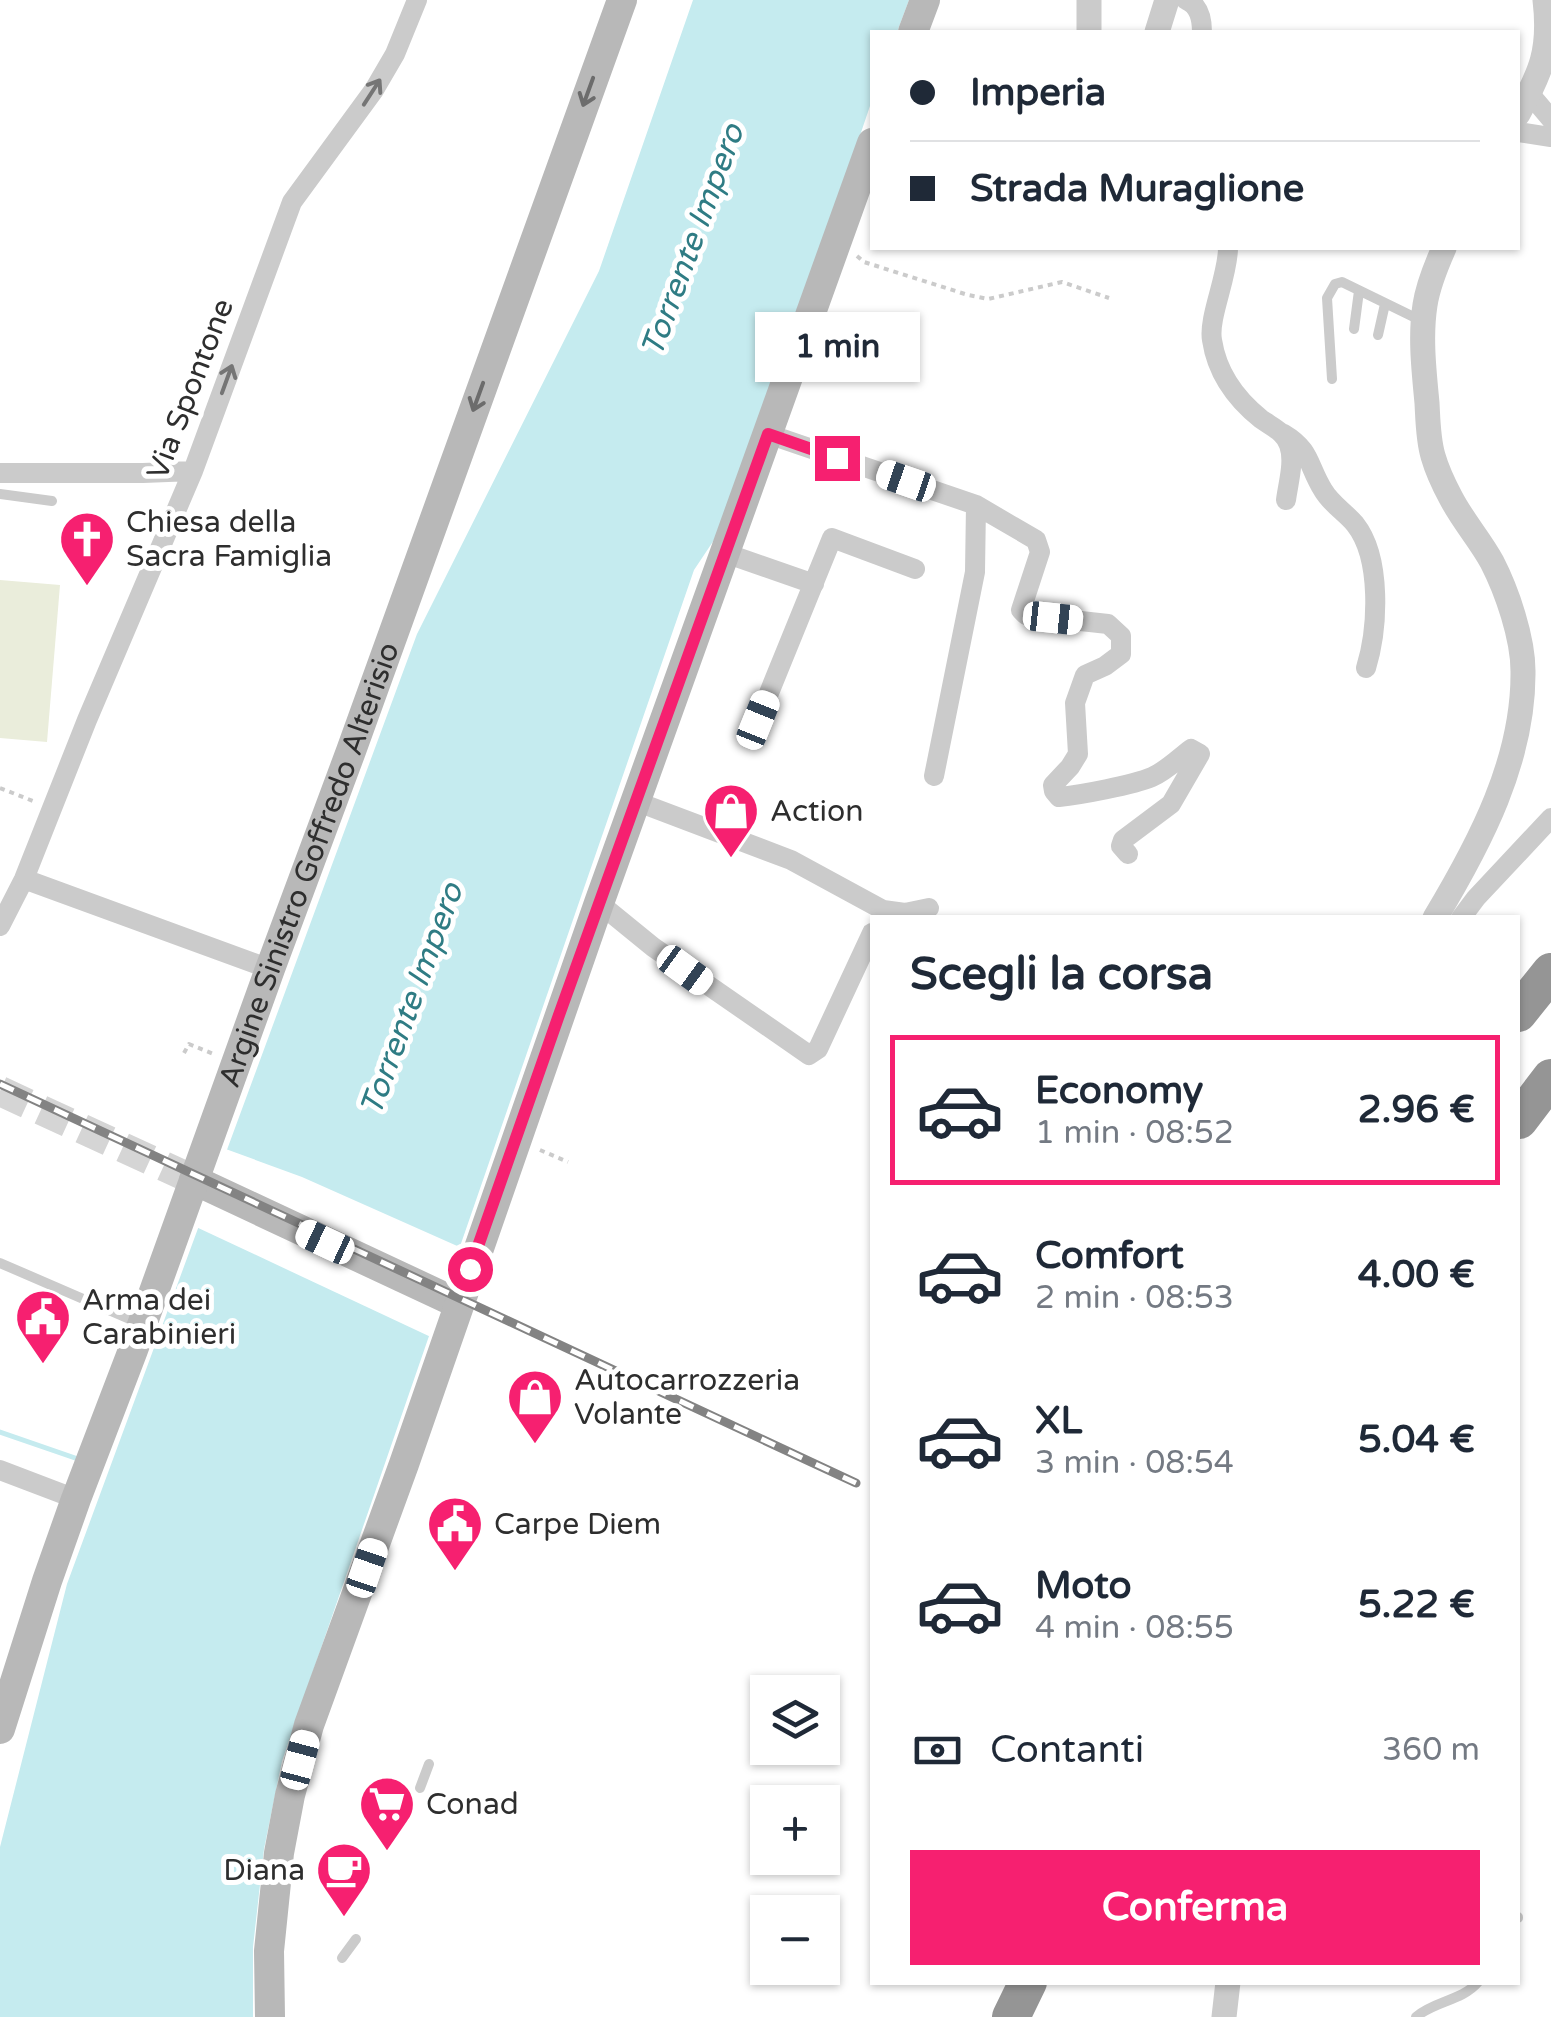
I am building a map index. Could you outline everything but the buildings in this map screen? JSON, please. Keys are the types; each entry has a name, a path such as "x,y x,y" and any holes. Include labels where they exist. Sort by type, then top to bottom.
{"highway":[{"path":"1520,1011 1551,972"},
{"path":"1520,1119 1551,1078"},
{"path":"984,2017 999,1985"},
{"path":"1011,2017 1027,1985"}],"main road":[{"name":"Argine Sinistro Goffredo Alterisio","path":"0,1729 6,1689 352,751 622,0"},
{"path":"914,30 925,0"},
{"path":"270,2017 271,1932 278,1853 309,1725 870,149"},
{"path":"194,1180 459,1304"}],"street":[{"name":"Via Spontone","path":"0,926 24,880 193,470 292,202 374,90 417,0"},
{"path":"1089,30 1090,0"},
{"path":"1158,30 1167,0"},
{"path":"1186,0 1196,6 1202,30"},
{"path":"1545,0 1548,42 1541,72 1523,104 1551,119"},
{"path":"1520,132 1551,137"},
{"path":"1228,250 1211,334 1215,353 1233,390 1260,418 1304,449 1322,490 1354,522 1367,548 1375,634 1366,668"},
{"path":"1436,915 1472,853 1499,793 1515,738 1524,667 1506,596 1491,560 1452,500 1433,457 1423,321 1430,284 1443,250"},
{"path":"1282,433 1291,453 1286,500"},
{"path":"768,434 976,505 1036,540 1040,552 1021,610 1026,615 1108,624 1122,636 1121,654 1085,676 1075,703 1078,754 1052,785 1059,796 1152,777 1191,749 1200,754 1171,804 1123,840 1121,846 1128,854"},
{"path":"0,474 193,470"},
{"path":"934,776 975,572 976,505"},
{"path":"758,720 832,538 915,569"},
{"path":"724,553 814,584"},
{"path":"635,802 792,860 882,914 928,908"},
{"path":"1463,915 1550,816"},
{"path":"24,880 270,969"},
{"path":"599,903 653,948 809,1054 818,1050 870,936"},
{"path":"0,1470 76,1499"},
{"path":"1224,2017 1228,1985"}],"lane":[{"path":"1332,379 1328,293 1335,284 1342,282 1423,321"},
{"path":"1354,329 1359,291"},
{"path":"1378,335 1384,304"},
{"path":"0,494 52,501"},
{"path":"0,1263 142,1324"},
{"path":"420,1788 429,1764"},
{"path":"342,1958 356,1939"},
{"path":"1416,2017 1440,2002 1470,1992 1476,1985"}],"path":[{"path":"856,255 864,262 988,299 1062,282 1109,298"},
{"path":"0,788 24,798"},
{"path":"184,1054 188,1044 219,1056"},
{"path":"537,1148 568,1162"}],"green space":[{"path":"0,580 60,585 47,742 0,738"}],"water":[{"name":"Torrente Impero","path":"693,0 909,0 898,30 870,30 870,106 732,513 694,570 282,1761 264,1849 253,1947 253,2017 0,2017 0,1847 67,1584 417,634 599,271"}],"pier":[{"path":"223,1148 302,1177 464,1249 433,1338 194,1226"}],"waterway":[{"path":"0,1432 78,1459"}],"tunnel":[{"path":"0,1091 194,1180"}],"railway":[{"path":"0,1084 856,1483"}],"place":[{"name":"Chiesa della Sacra Famiglia","path":"87,588"},
{"name":"Action","path":"731,860"},
{"name":"Arma dei Carabinieri","path":"43,1366"},
{"name":"Autocarrozzeria Volante","path":"535,1446"},
{"name":"Carpe Diem","path":"455,1573"},
{"name":"Conad","path":"387,1853"},
{"name":"Diana","path":"344,1919"}],"route":[{"path":"470,1269 768,434 837,458"}]}
